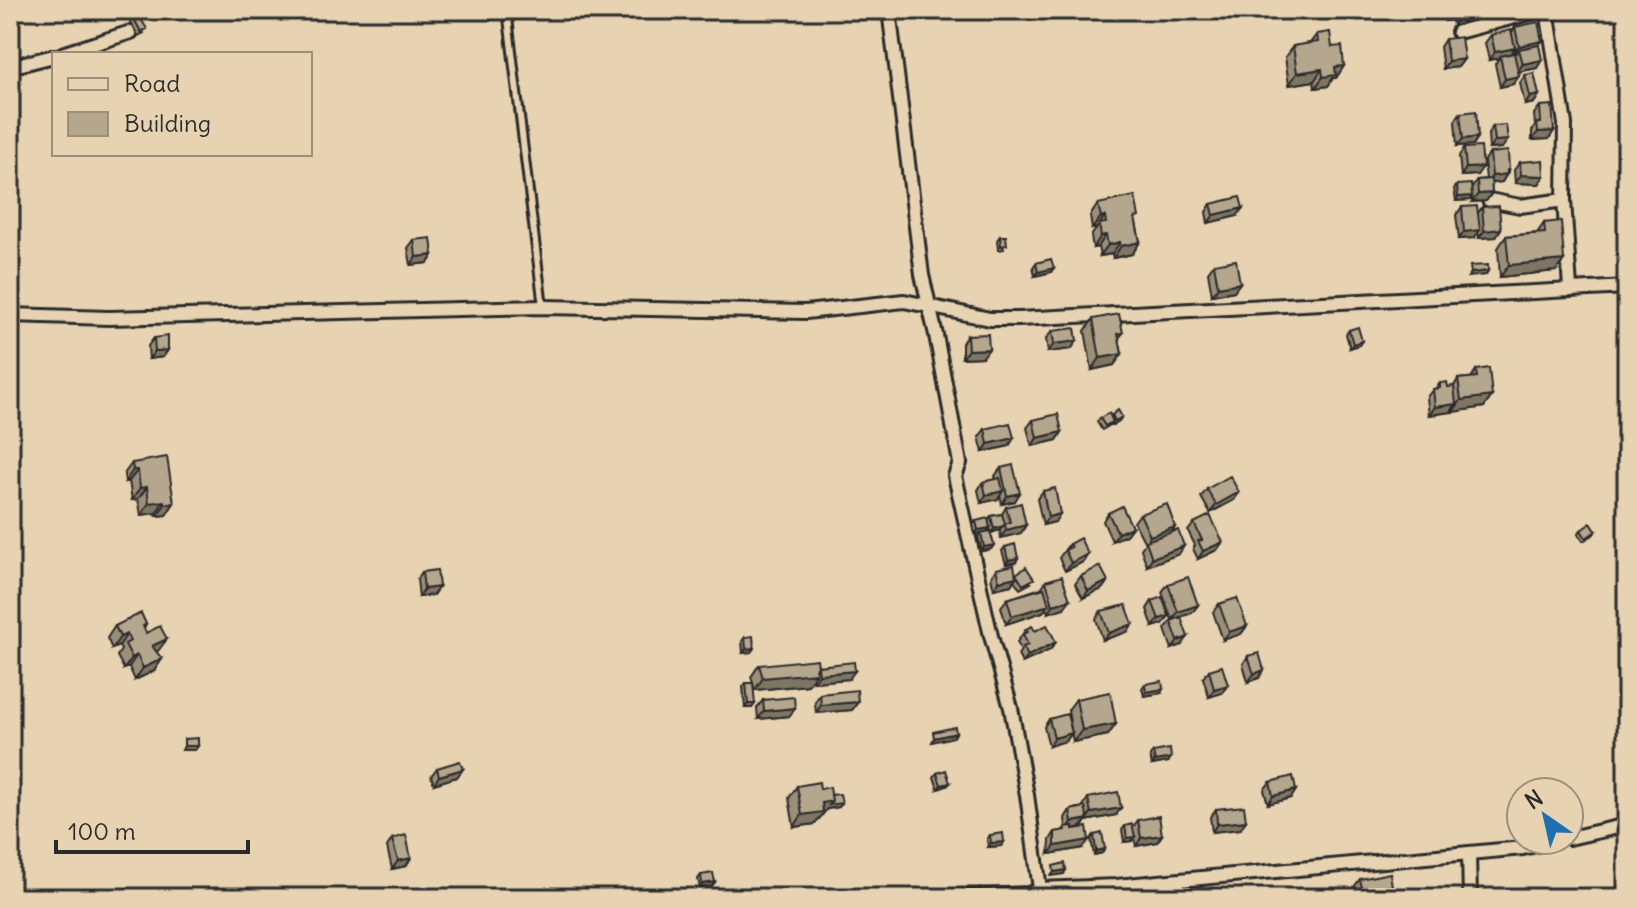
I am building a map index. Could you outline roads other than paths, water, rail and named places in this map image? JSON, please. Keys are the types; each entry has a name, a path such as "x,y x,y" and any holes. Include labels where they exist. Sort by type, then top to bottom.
{"street":[{"path":"889,10 922,275 960,463 955,476 991,636 1011,708 1040,889"},
{"path":"1458,32 1541,10"},
{"path":"1547,10 1565,124 1564,200 1570,288"},
{"path":"68,52 131,32"},
{"path":"10,67 52,56"},
{"path":"1489,200 1520,206 1564,200"},
{"path":"10,315 124,318 543,307 806,312 904,301 990,319 1019,319 1627,287"},
{"path":"1585,834 1627,825"},
{"path":"949,898 1029,894 1040,889 1116,886 1505,850"},
{"path":"1469,853 1470,898"},
{"path":"1116,886 1128,898"}],"lane":[{"path":"508,18 543,307"}]}
